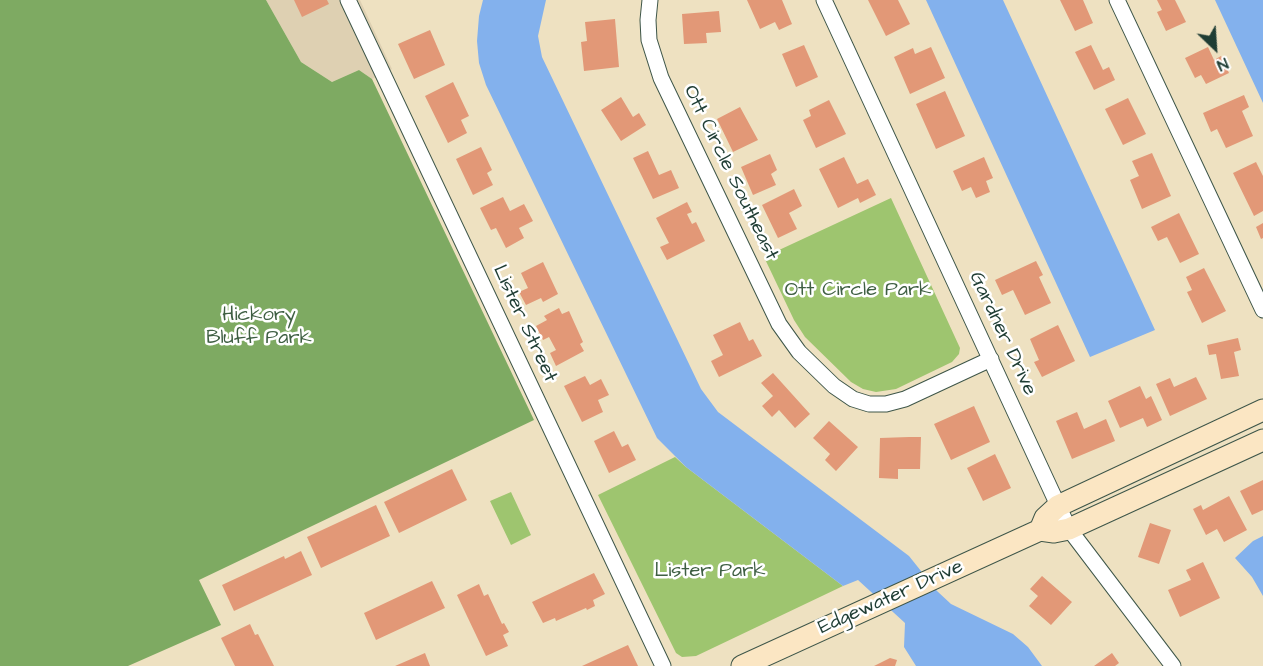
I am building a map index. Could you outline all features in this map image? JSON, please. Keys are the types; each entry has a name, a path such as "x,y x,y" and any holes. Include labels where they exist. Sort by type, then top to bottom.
{"street":[{"name":"Lister Street","path":"348,0 663,666"},
{"name":"Ott Circle Southeast","path":"650,0 649,40 661,78 779,324 799,352 834,386 853,399 869,404 886,404 905,399 991,359"},
{"name":"Gardner Drive","path":"824,0 1069,529 1173,666"},
{"path":"1118,0 1263,310"},
{"name":"Edgewater Drive","path":"1040,530 1045,518 1058,506 1263,410"},
{"name":"Edgewater Drive","path":"742,666 1040,530 1054,532 1069,529 1263,440"}],"shaded area":[{"path":"266,0 360,0 392,69 372,79 359,70 332,82 301,62"}],"green space":[{"name":"Hickory Bluff Park","path":"0,0 266,0 301,62 332,82 359,70 372,79 534,420 199,580 221,625 128,666 0,666"},
{"name":"Ott Circle Park","path":"891,198 960,348 959,354 952,362 896,389 876,392 863,389 851,382 805,337 794,320 764,257"},
{"name":"Lister Park","path":"675,457 843,586 696,656 682,657 676,653 598,495"},
{"path":"511,492 531,535 511,545 490,501"}],"water":[{"path":"483,0 546,0 538,36 542,57 701,389 718,412 909,556 937,591 951,604 1013,634 1028,647 1042,666 916,666 904,647 905,623 858,580 843,586 686,467 657,438 486,85 479,63 477,41"},
{"path":"926,0 1003,0 1155,330 1090,357"},
{"path":"1215,0 1263,0 1263,103"},
{"path":"1263,536 1263,596 1252,577 1235,558 1253,541"}],"building":[{"path":"294,0 327,0 329,4 302,17"},
{"path":"747,0 782,0 792,24 779,30 775,22 760,29"},
{"path":"868,0 898,0 910,24 886,36"},
{"path":"1060,0 1083,0 1093,23 1075,31"},
{"path":"1157,0 1175,0 1186,22 1166,31 1157,12 1162,10"},
{"path":"719,11 721,32 706,33 707,43 684,44 682,14"},
{"path":"615,19 619,67 584,71 581,42 587,41 585,22"},
{"path":"430,30 445,65 414,79 398,44"},
{"path":"804,45 818,77 796,87 782,54"},
{"path":"1091,45 1103,70 1109,67 1115,80 1094,90 1075,52"},
{"path":"931,47 945,78 910,94 894,57 913,48 915,54"},
{"path":"1208,47 1214,60 1221,56 1229,73 1206,84 1201,75 1195,78 1185,58"},
{"path":"453,82 469,116 461,120 467,133 448,143 425,96"},
{"path":"945,91 965,136 936,149 916,104"},
{"path":"1244,95 1249,107 1242,111 1253,136 1226,148 1217,129 1211,132 1203,113"},
{"path":"621,97 633,117 639,113 646,125 621,141 601,110"},
{"path":"1128,98 1146,134 1123,145 1105,109"},
{"path":"829,100 846,134 816,148 803,120 811,116 809,110"},
{"path":"740,107 758,140 733,152 717,119"},
{"path":"481,147 492,170 487,173 493,185 473,195 456,159"},
{"path":"648,151 659,175 671,170 679,188 653,199 633,158"},
{"path":"1152,153 1171,196 1142,209 1130,180 1139,176 1132,161"},
{"path":"770,154 777,170 771,174 776,185 753,195 741,167"},
{"path":"844,157 857,184 868,179 876,195 860,203 858,198 838,208 819,169"},
{"path":"984,157 993,178 986,181 990,192 976,198 971,187 962,191 953,171"},
{"path":"1256,162 1263,176 1263,211 1254,216 1233,173"},
{"path":"794,189 802,206 789,213 797,229 778,238 762,205"},
{"path":"503,197 510,211 524,204 533,221 519,228 524,238 506,248 496,228 491,230 480,208"},
{"path":"687,202 692,212 687,214 692,224 696,222 705,241 667,260 660,247 669,243 656,218"},
{"path":"1179,213 1199,254 1180,263 1167,237 1158,241 1151,227"},
{"path":"1263,223 1263,238 1261,239 1256,227"},
{"path":"1036,261 1043,275 1039,277 1051,303 1025,315 1013,290 1002,295 995,280"},
{"path":"543,262 558,294 543,302 541,298 526,305 519,292 528,288 521,273"},
{"path":"1204,268 1226,311 1202,323 1187,292 1192,290 1186,277"},
{"path":"559,308 562,314 569,311 583,342 580,344 584,351 556,366 550,353 556,350 549,337 543,340 536,326 547,320 544,316"},
{"path":"740,322 749,341 753,339 762,356 719,377 711,361 723,355 713,335"},
{"path":"1058,325 1075,361 1042,377 1034,362 1039,360 1030,339"},
{"path":"1238,338 1241,350 1234,352 1239,376 1221,379 1216,354 1209,355 1207,345"},
{"path":"773,373 810,414 795,428 779,410 772,417 762,406 773,396 761,383"},
{"path":"585,376 590,385 601,379 609,395 598,400 603,412 582,422 564,386"},
{"path":"1196,377 1207,399 1170,416 1156,384 1170,378 1174,387"},
{"path":"1140,386 1146,399 1151,396 1162,420 1147,427 1143,418 1120,428 1108,401"},
{"path":"974,406 990,442 951,460 934,424"},
{"path":"1077,412 1084,429 1106,419 1115,441 1072,459 1056,421"},
{"path":"829,421 858,447 836,471 825,460 830,454 813,438"},
{"path":"614,431 622,447 628,444 636,460 609,473 594,441"},
{"path":"921,437 920,469 898,469 898,479 879,478 880,438"},
{"path":"995,454 1011,488 983,501 967,468"},
{"path":"452,469 467,500 399,533 384,502"},
{"path":"1263,480 1263,510 1252,515 1240,491"},
{"path":"1229,496 1247,530 1224,542 1217,529 1206,535 1193,509 1201,505 1203,510"},
{"path":"376,505 390,536 321,568 307,537"},
{"path":"1150,523 1171,530 1159,564 1138,557"},
{"path":"301,551 312,575 234,611 222,585 284,556 285,559"},
{"path":"1203,562 1220,598 1180,617 1168,590 1191,580 1186,570"},
{"path":"594,573 605,594 593,600 595,606 556,621 555,618 543,623 532,602"},
{"path":"1042,576 1072,602 1051,625 1029,606 1038,596 1030,589"},
{"path":"432,581 445,608 376,640 364,613"},
{"path":"479,584 484,596 488,594 502,624 504,623 509,632 503,635 508,646 486,656 457,595"},
{"path":"250,624 255,635 258,634 274,666 235,666 221,638"},
{"path":"628,645 638,666 582,666"},
{"path":"425,653 430,666 395,666"},
{"path":"1112,653 1119,663 1115,666 1094,666"},
{"path":"890,658 897,660 895,666 874,666"}]}
